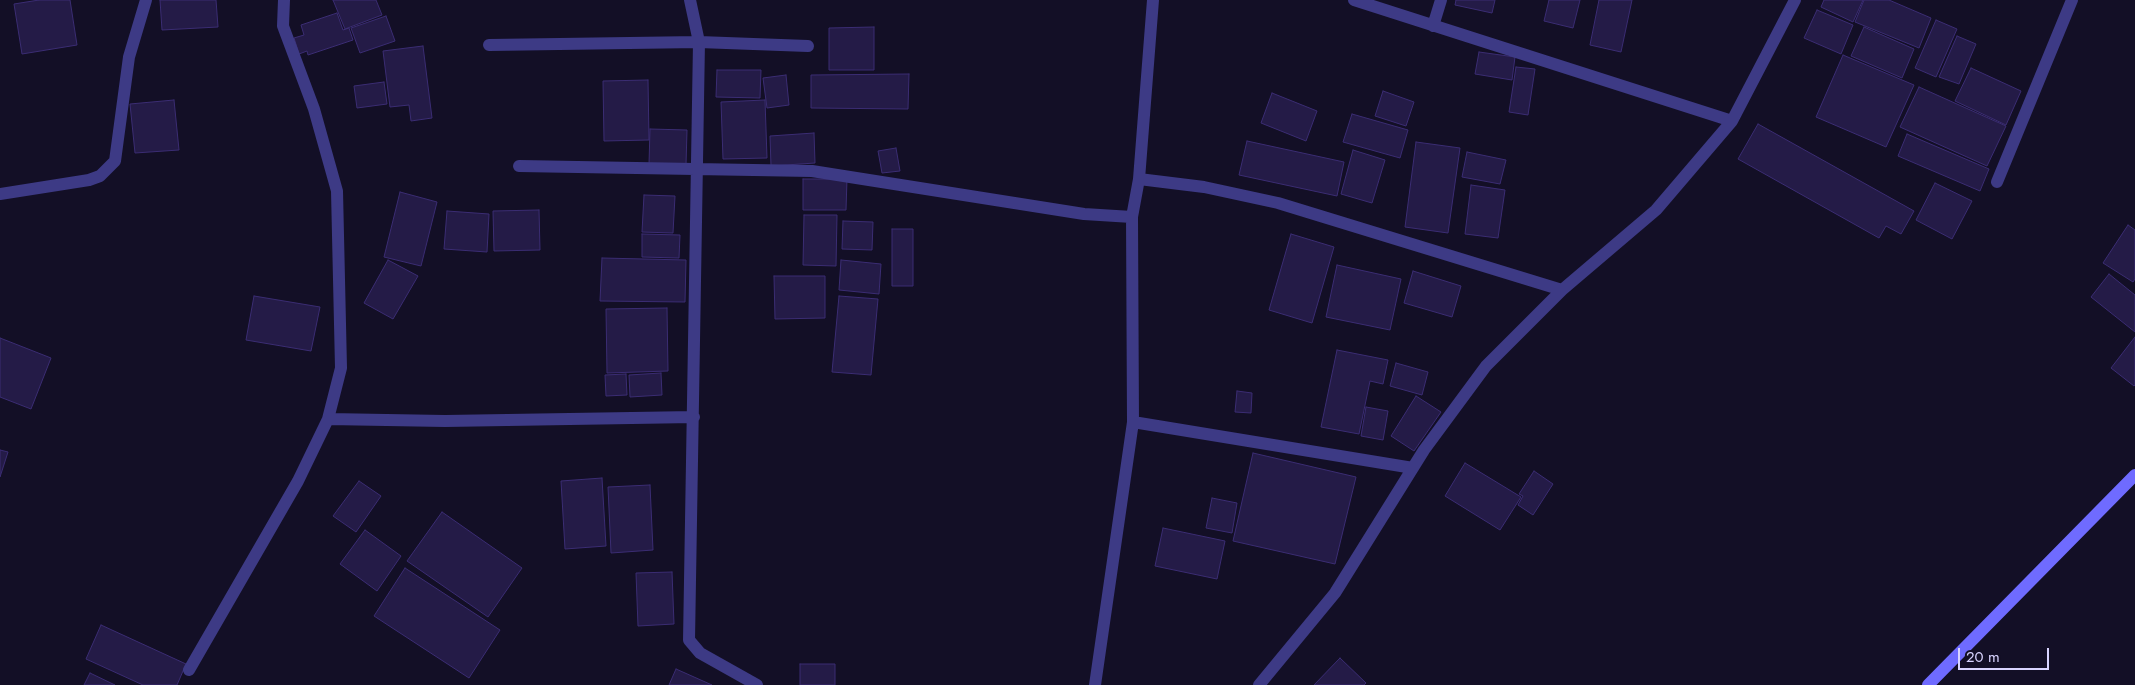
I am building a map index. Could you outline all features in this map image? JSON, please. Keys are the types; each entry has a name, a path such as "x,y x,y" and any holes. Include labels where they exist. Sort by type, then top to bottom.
{"street":[{"path":"0,194 89,180 100,176 115,161 116,139 129,57 146,0"},
{"path":"189,670 298,481 328,419 341,368 337,191 314,110 283,26 284,0"},
{"path":"690,0 699,42 690,640 700,653 757,685"},
{"path":"1095,685 1134,422 1132,217 1138,179 1153,0"},
{"path":"1354,0 1732,121"},
{"path":"1433,26 1441,0"},
{"path":"1259,685 1335,592 1413,468 1486,366 1562,290 1656,210 1732,121 1795,0"},
{"path":"1997,182 2072,0"},
{"path":"489,45 699,42 808,46"},
{"path":"519,166 812,170 1084,214 1132,217"},
{"path":"1138,179 1204,188 1278,203 1562,290"},
{"path":"328,419 445,421 694,416"},
{"path":"1134,422 1413,468"},
{"path":"1928,685 2135,475"}],"building":[{"path":"39,0 70,0 77,45 22,54 14,4"},
{"path":"160,0 216,0 218,27 162,30"},
{"path":"333,0 376,0 382,15 345,29"},
{"path":"1456,0 1495,0 1492,13 1455,5"},
{"path":"1549,0 1580,0 1573,28 1544,21"},
{"path":"1599,0 1632,0 1621,52 1590,45"},
{"path":"1824,0 1863,0 1853,22 1821,7"},
{"path":"1864,0 1889,0 1931,18 1919,48 1855,22"},
{"path":"1817,10 1853,25 1841,54 1804,38"},
{"path":"337,13 343,30 349,28 353,40 308,55 307,51 299,54 294,38 304,35 301,25"},
{"path":"386,16 395,41 360,53 351,28"},
{"path":"1936,20 1957,29 1936,77 1915,68"},
{"path":"874,27 874,70 829,70 829,28"},
{"path":"1864,27 1914,49 1902,78 1851,56"},
{"path":"1957,36 1976,44 1959,84 1939,77"},
{"path":"423,46 432,118 411,121 409,105 390,107 383,51"},
{"path":"1479,52 1515,57 1512,80 1475,74"},
{"path":"1843,55 1914,85 1886,147 1816,117"},
{"path":"1516,67 1535,69 1528,115 1509,112"},
{"path":"1971,68 2021,91 2006,125 1955,101"},
{"path":"717,70 761,70 760,98 716,97"},
{"path":"909,74 908,109 811,108 811,75"},
{"path":"786,75 789,105 767,108 763,78"},
{"path":"648,80 649,140 604,141 603,81"},
{"path":"384,82 387,104 357,108 354,86"},
{"path":"1919,87 2006,126 1987,166 1900,127"},
{"path":"1383,91 1414,102 1406,126 1375,116"},
{"path":"1272,93 1317,111 1306,141 1261,123"},
{"path":"174,100 179,150 135,153 130,104"},
{"path":"765,100 767,158 723,159 721,102"},
{"path":"1352,114 1408,130 1400,158 1343,142"},
{"path":"1758,124 1914,211 1901,234 1886,226 1879,238 1738,159"},
{"path":"650,129 687,130 686,165 649,164"},
{"path":"814,133 815,163 771,166 770,136"},
{"path":"1907,134 1989,169 1980,191 1898,156"},
{"path":"1247,141 1344,162 1337,196 1239,175"},
{"path":"1416,142 1460,148 1448,233 1405,227"},
{"path":"896,148 900,171 882,173 878,151"},
{"path":"1353,150 1385,160 1372,203 1341,194"},
{"path":"1467,152 1506,160 1500,184 1462,177"},
{"path":"803,179 847,179 846,210 803,210"},
{"path":"1935,183 1972,201 1952,239 1916,220"},
{"path":"1471,185 1505,190 1498,238 1465,234"},
{"path":"400,192 437,202 421,266 384,257"},
{"path":"644,195 675,196 673,233 642,232"},
{"path":"539,210 540,250 494,251 493,211"},
{"path":"447,211 489,214 487,252 444,249"},
{"path":"804,215 837,215 836,266 803,265"},
{"path":"843,221 873,222 872,250 842,249"},
{"path":"2128,225 2135,230 2135,279 2133,282 2103,263"},
{"path":"892,229 913,229 913,286 892,286"},
{"path":"642,234 680,235 679,258 642,257"},
{"path":"1291,234 1334,247 1312,323 1269,310"},
{"path":"602,258 686,260 685,302 600,301"},
{"path":"388,260 418,276 393,319 364,303"},
{"path":"841,260 881,264 879,294 839,290"},
{"path":"1337,265 1401,279 1390,330 1326,317"},
{"path":"1413,271 1461,286 1452,317 1404,303"},
{"path":"2109,274 2135,295 2135,332 2091,297"},
{"path":"774,276 825,276 825,318 775,319"},
{"path":"254,296 320,307 311,351 246,340"},
{"path":"839,296 878,299 871,375 832,372"},
{"path":"667,308 668,371 607,373 606,309"},
{"path":"2135,337 2135,385 2134,386 2111,368"},
{"path":"0,338 51,358 31,409 0,397"},
{"path":"1337,350 1388,360 1383,384 1370,381 1359,434 1321,427"},
{"path":"1396,363 1428,372 1422,395 1390,386"},
{"path":"661,373 662,395 630,397 629,375"},
{"path":"626,374 627,395 606,396 605,375"},
{"path":"1237,391 1252,393 1251,413 1235,412"},
{"path":"1416,396 1441,412 1414,451 1391,436"},
{"path":"1366,407 1388,411 1383,440 1361,436"},
{"path":"0,450 8,452 0,477"},
{"path":"1253,453 1356,477 1335,564 1233,541"},
{"path":"1465,463 1521,497 1500,530 1445,496"},
{"path":"1534,471 1553,484 1533,515 1518,505 1523,496 1519,494"},
{"path":"602,478 606,546 565,549 561,481"},
{"path":"359,481 381,496 356,532 333,516"},
{"path":"650,485 653,550 611,553 608,487"},
{"path":"1212,498 1237,503 1232,533 1206,528"},
{"path":"442,512 522,568 488,617 407,561"},
{"path":"1163,528 1225,541 1217,579 1155,566"},
{"path":"365,530 401,556 377,591 340,564"},
{"path":"405,568 500,630 469,678 374,616"},
{"path":"672,572 674,624 638,626 636,573"},
{"path":"101,625 186,664 177,685 143,685 86,659"},
{"path":"1340,658 1366,683 1364,685 1314,685"},
{"path":"800,664 835,664 835,685 800,685"},
{"path":"676,669 712,685 669,685"},
{"path":"90,673 115,685 84,685"}]}
